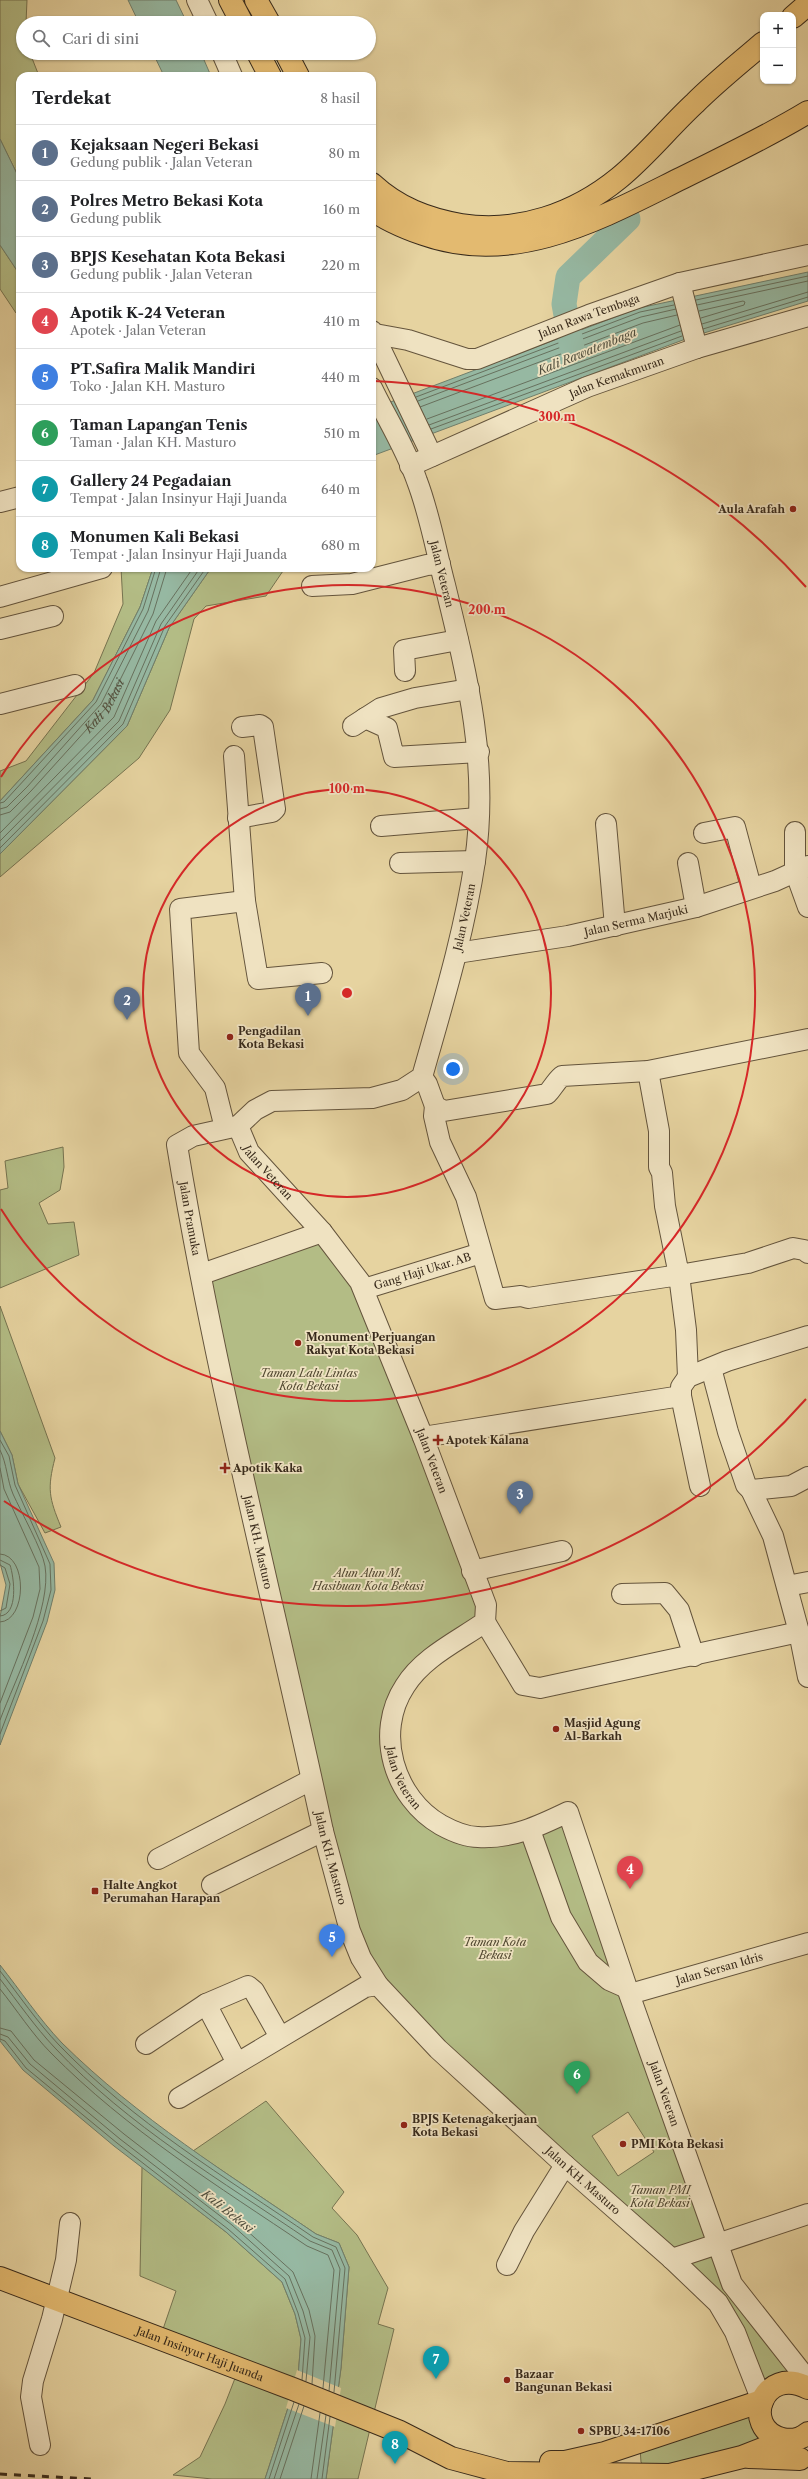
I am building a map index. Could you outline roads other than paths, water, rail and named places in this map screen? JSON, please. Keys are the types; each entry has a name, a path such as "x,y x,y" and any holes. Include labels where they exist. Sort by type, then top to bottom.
{"main road":[{"path":"230,0 238,16"},
{"path":"256,0 265,16"},
{"path":"796,14 808,4"},
{"path":"376,187 411,212 447,222 473,226 503,227 526,224 552,216 573,207 613,182 638,161 695,103 760,46"},
{"path":"262,60 268,72"},
{"path":"290,60 296,72"},
{"path":"376,211 408,229 437,239 471,245 504,245 532,241 583,226 630,204 808,112"},
{"name":"Jalan Insinyur Haji Juanda","path":"0,2278 220,2360 400,2432 455,2450 511,2460 565,2462 605,2453 643,2439 762,2401"},
{"path":"742,2457 804,2466 794,2438 772,2435 766,2429 761,2417 762,2401 768,2391 781,2383 797,2382 808,2387"},
{"name":"Jalan Insinyur Haji Juanda","path":"400,2432 451,2458 507,2473 670,2475 693,2471 742,2457 794,2438"},
{"path":"643,2439 641,2462 649,2474"}],"street":[{"path":"197,0 205,16"},
{"path":"225,60 230,72"},
{"name":"Jalan Rawa Tembaga","path":"376,337 408,340 467,359 477,359 589,315 680,286 808,255"},
{"path":"680,286 696,345"},
{"name":"Jalan Kemakmuran","path":"414,474 428,448 696,345 808,316"},
{"path":"376,339 428,448"},
{"name":"Jalan Veteran","path":"376,396 414,474 439,560 469,689 479,752 478,818 475,861 457,953 422,1077"},
{"path":"0,502 16,498"},
{"path":"312,586 352,584 427,565 439,560"},
{"path":"0,597 71,572"},
{"path":"0,629 53,616"},
{"path":"405,671 404,650 458,640"},
{"path":"0,704 75,685"},
{"path":"469,689 415,698 381,708 359,722 387,728 394,757 479,752"},
{"path":"238,818 272,812 275,809 263,728 260,725 242,727"},
{"path":"234,756 245,901 258,979 322,973"},
{"path":"381,826 478,818"},
{"path":"606,824 616,926"},
{"path":"704,833 735,827 751,887"},
{"path":"796,832 808,907"},
{"path":"400,863 475,861"},
{"path":"688,863 696,907"},
{"name":"Jalan Serma Marjuki","path":"457,953 568,936 696,907 751,887 775,881 802,869"},
{"name":"Jalan Veteran","path":"245,901 180,910 189,1053 215,1088 231,1127 248,1152 322,1232 364,1289 423,1436 472,1571 486,1605 485,1622 425,1662 405,1685 396,1704 390,1728 391,1755 397,1777 410,1799 429,1817 453,1831 477,1838 512,1836 530,1830 568,1812 628,1991 732,2284 758,2319 802,2373 808,2387"},
{"path":"435,1106 444,1111 538,1096 547,1094 552,1090 553,1083 562,1076 648,1071 808,1039"},
{"path":"648,1071 659,1131 659,1167 662,1173 665,1206 678,1275 686,1330 688,1377"},
{"path":"231,1127 255,1110 272,1101 372,1098 402,1090 422,1077 427,1084 435,1106 434,1116 440,1142 466,1197 494,1298 497,1300 521,1296 528,1298 558,1294 748,1263 793,1248 804,1250 808,1253"},
{"name":"Jalan Pramuka","path":"216,1355 177,1145 193,1136 231,1127"},
{"path":"202,1274 322,1232"},
{"name":"Gang Haji Ukar. AB","path":"364,1289 481,1253"},
{"path":"700,1486 681,1396 681,1387 688,1377 808,1336"},
{"name":"Jalan KH. Masturo","path":"216,1355 335,1883 354,1944 378,1985 418,2030 565,2165 672,2259 718,2303 735,2332 762,2401"},
{"path":"711,1368 728,1432 746,1485 751,1490 773,1536 799,1632 808,1677"},
{"path":"423,1436 681,1396"},
{"path":"751,1490 791,1486 808,1477"},
{"path":"472,1571 562,1551"},
{"path":"787,1586 808,1582"},
{"path":"622,1594 665,1593 679,1610 694,1656"},
{"path":"485,1622 523,1685 529,1688 540,1688 694,1656 799,1632"},
{"path":"158,1860 311,1780"},
{"path":"530,1830 561,1917 588,1962 609,1980 628,1991"},
{"path":"212,1885 323,1831"},
{"name":"Jalan Sersan Idris","path":"628,1991 808,1942"},
{"path":"179,2098 365,1986 378,1985"},
{"path":"146,2044 206,2004 244,1986 250,1987 280,2037"},
{"path":"206,2004 237,2063"},
{"path":"506,2265 524,2232 565,2165"},
{"path":"672,2259 808,2214"},
{"path":"40,2445 31,2398 32,2381 66,2260 70,2223"},
{"path":"735,2332 738,2322 745,2316 758,2319"}],"water":[{"path":"128,0 176,0 184,16 136,16"},
{"path":"156,60 204,60 209,72 162,72"},
{"path":"0,139 16,172 16,269 0,245"},
{"name":"Kali Rawatembaga","path":"808,272 808,301 691,337 376,455 376,407 639,308"},
{"name":"Kali Bekasi","path":"152,572 208,572 169,628 127,726 0,854 0,801 93,700 140,607"},
{"path":"0,1431 12,1455 18,1484 54,1563 55,1590 47,1622 0,1745 0,1617 6,1585 0,1563"},
{"name":"Kali Bekasi","path":"0,1965 62,2043 121,2096 184,2144 316,2234 339,2243 349,2267 341,2368 326,2479 265,2479 298,2377 301,2339 295,2314 282,2282 226,2232 114,2146 23,2070 0,2041"}],"waterway":[{"name":"Kali Rawatembaga","path":"572,348 564,304 568,277 628,219"}],"railway":[{"path":"0,2474 91,2479"}],"place":[{"name":"Aula Arafah","path":"793,509"},
{"name":"Kejaksaan Negeri Bekasi","path":"308,1016"},
{"name":"Polres Metro Bekasi Kota","path":"127,1020"},
{"name":"Pengadilan Kota Bekasi","path":"230,1037"},
{"name":"Monument Perjuangan Rakyat Kota Bekasi","path":"298,1343"},
{"name":"Apotek Kalana","path":"438,1440"},
{"name":"Apotik Kaka","path":"225,1468"},
{"name":"BPJS Kesehatan Kota Bekasi","path":"520,1514"},
{"name":"Masjid Agung Al-Barkah","path":"556,1729"},
{"name":"Apotik K-24 Veteran","path":"630,1889"},
{"name":"Halte Angkot Perumahan Harapan","path":"95,1891"},
{"name":"PT.Safira Malik Mandiri","path":"332,1957"},
{"name":"Taman Lapangan Tenis","path":"577,2094"},
{"name":"BPJS Ketenagakerjaan Kota Bekasi","path":"404,2125"},
{"name":"PMI Kota Bekasi","path":"623,2144"},
{"name":"Gallery 24 Pegadaian","path":"436,2379"},
{"name":"Bazaar Bangunan Bekasi","path":"507,2380"},
{"name":"SPBU 34-17106","path":"581,2431"},
{"name":"Monumen Kali Bekasi","path":"395,2464"}],"park label":[{"name":"Taman Lalu Lintas Kota Bekasi","path":"309,1379"},
{"name":"Alun Alun M. Hasibuan Kota Bekasi","path":"368,1579"},
{"name":"Taman Kota Bekasi","path":"495,1948"},
{"name":"Taman PMI Kota Bekasi","path":"660,2196"}]}
